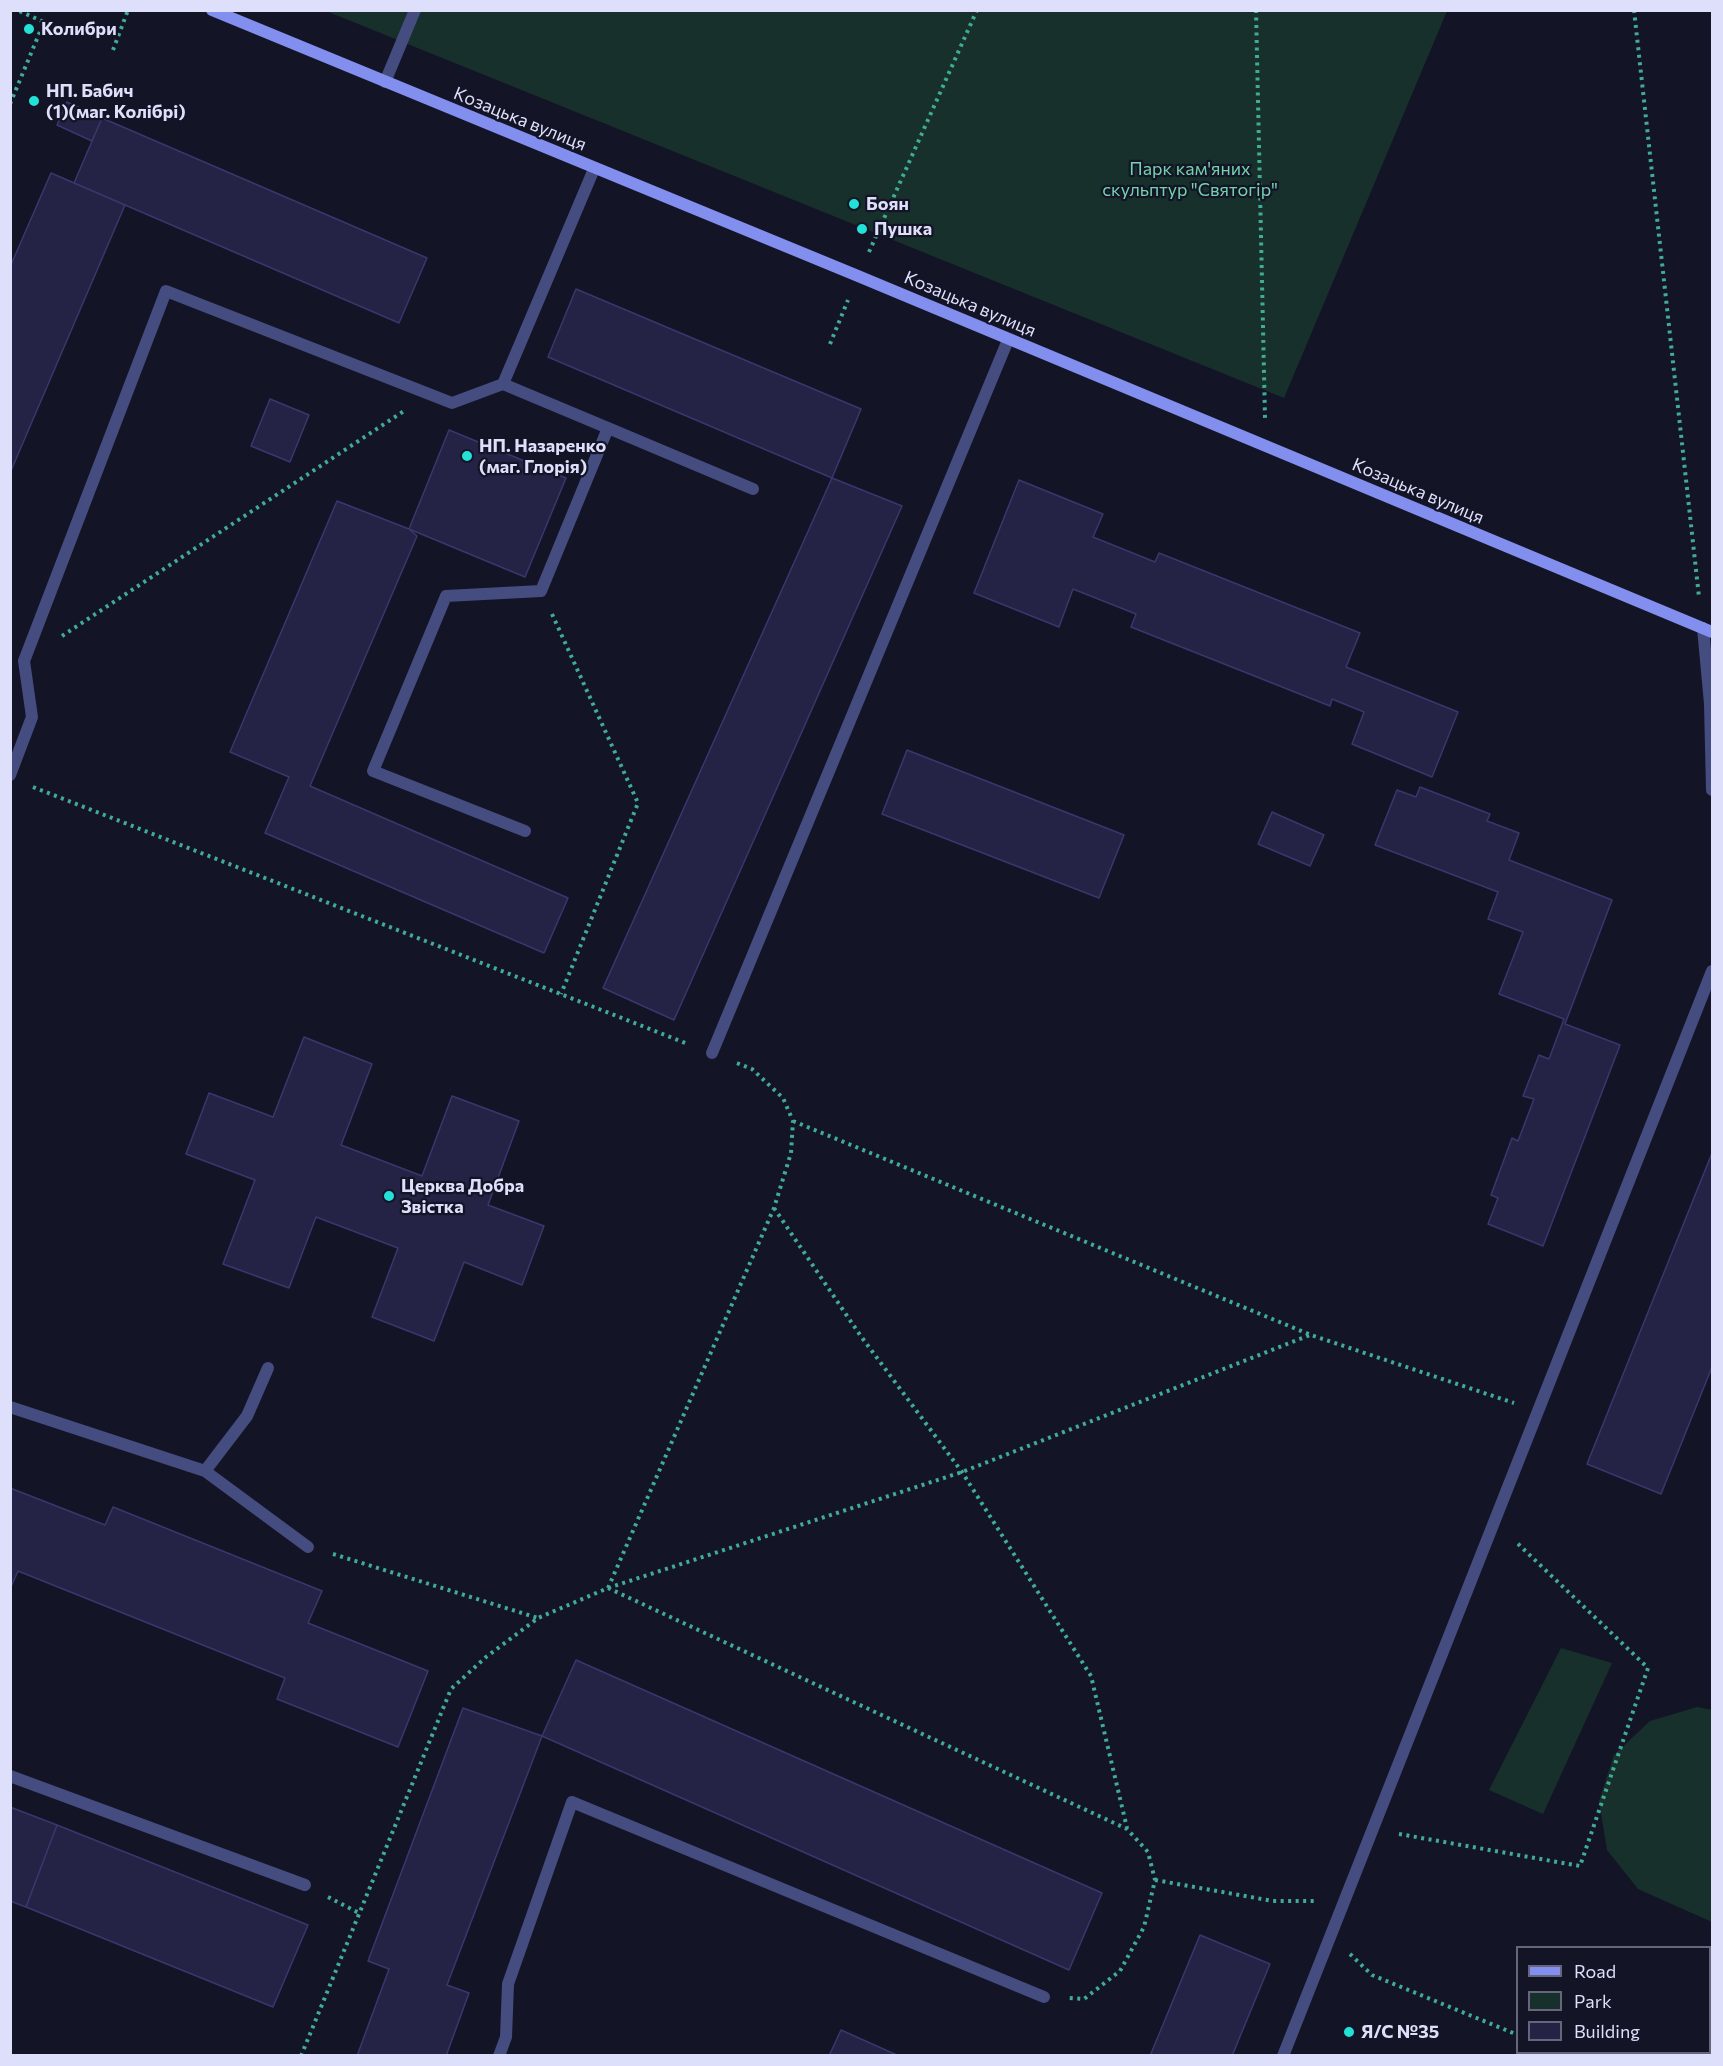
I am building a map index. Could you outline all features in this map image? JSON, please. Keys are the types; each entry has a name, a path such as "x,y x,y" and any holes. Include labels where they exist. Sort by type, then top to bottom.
{"street":[{"name":"Козацька вулиця","path":"212,10 1708,630"}],"lane":[{"path":"385,82 415,10"},
{"path":"503,384 594,169"},
{"path":"10,775 32,717 24,662 166,291 452,403 503,384 753,489"},
{"path":"712,1053 1008,340"},
{"path":"525,831 373,771 446,596 541,591 608,428"},
{"path":"1708,630 1713,790"},
{"path":"1283,2055 1713,971"},
{"path":"205,1471 247,1416 268,1368"},
{"path":"10,1407 205,1471 309,1547"},
{"path":"10,1776 306,1885"},
{"path":"499,2055 506,2037 508,1984 572,1802 1044,1997"}],"path":[{"path":"10,104 44,22 17,10"},
{"path":"113,50 128,10"},
{"path":"830,344 977,10"},
{"path":"1256,10 1266,447"},
{"path":"1634,10 1708,630"},
{"path":"24,662 430,394"},
{"path":"541,591 638,803 561,994"},
{"path":"33,786 752,1069 783,1098 793,1121 791,1153 774,1208 608,1588"},
{"path":"793,1121 1311,1335 1538,1411"},
{"path":"774,1208 860,1335 962,1472 1091,1677 1127,1829"},
{"path":"301,2055 451,1689 486,1657 538,1618 608,1588 962,1472 1311,1335"},
{"path":"1371,1831 1406,1834 1580,1866 1648,1668 1494,1522"},
{"path":"309,1547 538,1618"},
{"path":"608,1588 1127,1829 1148,1852 1155,1880 1144,1927 1120,1971 1084,1999 1044,1997"},
{"path":"1155,1880 1273,1901 1343,1901"},
{"path":"306,1885 359,1913"},
{"path":"1330,1934 1372,1975 1516,2034"}],"green space":[{"name":"Парк кам'яних скульптур \"Святогір\"","path":"326,11 1447,11 1284,398"},
{"path":"1561,1648 1612,1663 1543,1814 1489,1790"},
{"path":"1697,1707 1712,1710 1712,1922 1638,1889 1607,1850 1599,1801 1614,1755 1650,1721"}],"building":[{"path":"67,102 102,118 92,141 57,125"},
{"path":"102,118 427,258 399,323 74,183"},
{"path":"51,173 125,205 10,473 10,267"},
{"path":"576,289 861,409 832,478 548,357"},
{"path":"270,399 309,415 290,462 251,446"},
{"path":"449,430 566,478 525,577 409,529"},
{"path":"832,478 902,506 674,1020 603,988"},
{"path":"1019,480 1103,514 1093,537 1155,562 1159,553 1360,633 1346,667 1458,712 1432,777 1352,744 1364,712 1332,699 1330,706 1131,627 1136,614 1073,589 1059,627 974,593"},
{"path":"337,501 409,529 417,536 310,786 568,898 544,953 265,833 289,777 230,752"},
{"path":"907,750 1124,835 1099,898 882,814"},
{"path":"1420,787 1490,814 1487,821 1519,833 1509,860 1612,900 1565,1024 1620,1045 1543,1246 1488,1224 1498,1198 1491,1195 1512,1138 1518,1141 1534,1099 1523,1096 1539,1055 1549,1059 1564,1019 1499,994 1523,932 1488,919 1498,892 1375,845 1397,790 1416,797"},
{"path":"1272,812 1324,835 1310,866 1258,844"},
{"path":"304,1037 372,1064 341,1145 422,1176 452,1096 519,1121 488,1205 544,1226 522,1285 464,1262 434,1341 372,1317 398,1248 316,1217 289,1288 223,1264 255,1180 186,1154 209,1093 273,1117"},
{"path":"1712,1153 1712,1367 1661,1494 1587,1464"},
{"path":"10,1488 105,1525 113,1507 322,1591 308,1623 428,1671 398,1747 277,1699 285,1678 18,1571 10,1589"},
{"path":"576,1660 1102,1893 1069,1970 542,1736"},
{"path":"463,1708 542,1736 447,1985 469,1993 446,2056 357,2056 389,1969 368,1961"},
{"path":"10,1807 57,1825 26,1907 10,1901"},
{"path":"57,1825 308,1925 273,2007 26,1907"},
{"path":"1200,1935 1270,1964 1232,2056 1150,2056"},
{"path":"841,2030 899,2056 829,2056"}],"place":[{"name":"Колибри","path":"29,29"},
{"name":"НП. Бабич (1)(маг. Колібрі)","path":"34,101"},
{"name":"Боян","path":"854,204"},
{"name":"Пушка","path":"862,229"},
{"name":"НП. Назаренко (маг. Глорія)","path":"467,456"},
{"name":"Церква Добра Звістка","path":"389,1196"},
{"name":"Я/С №35","path":"1349,2032"}]}
